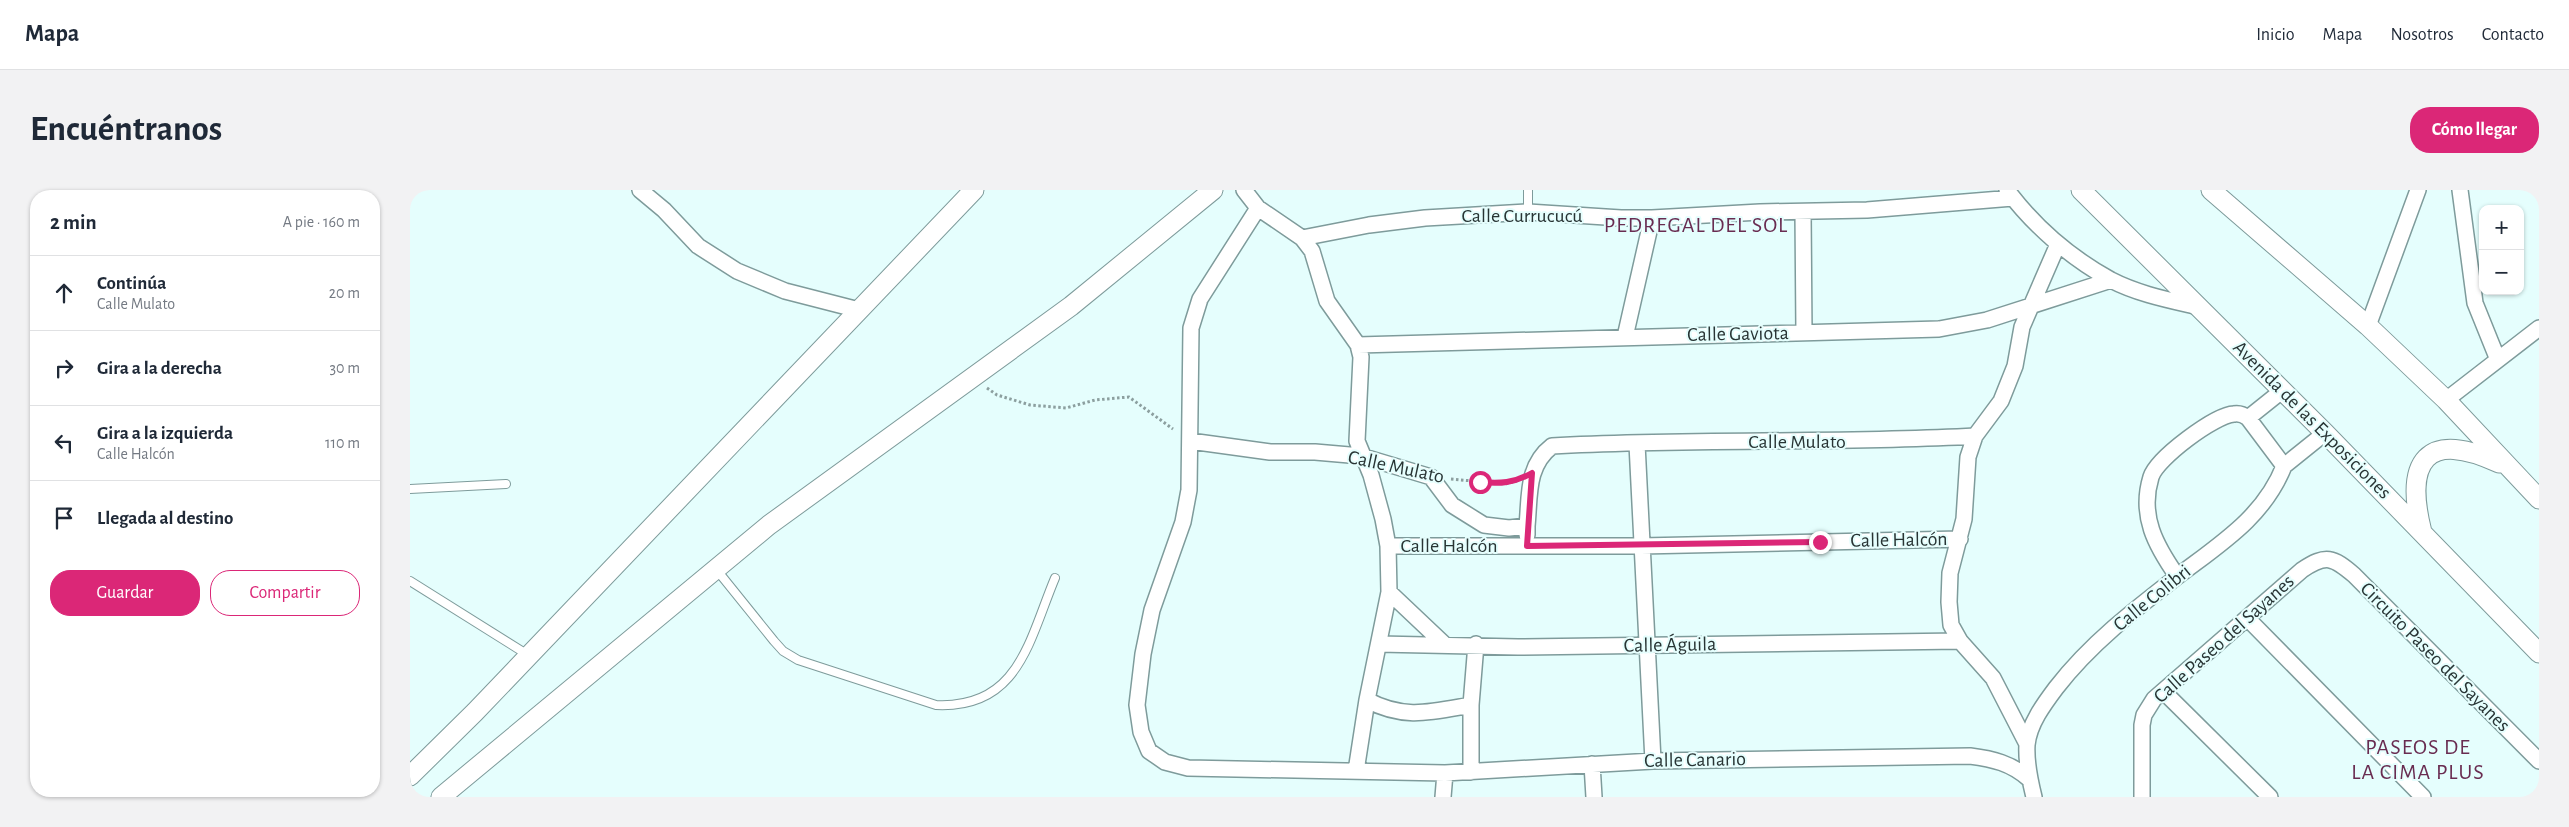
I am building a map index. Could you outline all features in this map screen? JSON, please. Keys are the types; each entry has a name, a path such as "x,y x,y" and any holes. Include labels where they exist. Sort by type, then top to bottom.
{"street":[{"path":"640,190 664,210 698,246 737,271 785,292 859,310"},
{"path":"410,776 974,190"},
{"path":"442,797 769,525 1118,270 1213,190"},
{"path":"1244,190 1258,208 1302,238 1312,251 1327,301 1358,344 1361,378 1357,441 1361,456 1378,495 1388,546 1389,592 1367,700 1356,771"},
{"name":"Avenida de las Exposiciones","path":"2082,190 2283,390 2539,653"},
{"path":"2211,190 2368,326 2446,400 2539,499"},
{"path":"2368,326 2418,190"},
{"path":"2460,190 2475,303 2498,360"},
{"path":"2010,194 2058,244 2111,280 2158,298 2199,307"},
{"name":"Calle Currucucú","path":"1302,238 1369,225 1425,218 1528,212 1621,218 1803,212 1944,206 2010,194"},
{"path":"1190,440 1191,328 1200,299 1258,208"},
{"path":"1803,212 1804,333"},
{"path":"1625,337 1652,218"},
{"path":"2027,744 1994,678 1960,641 1951,625 1949,602 1950,573 1964,519 1968,457 1975,436 2002,401 2015,366 2022,327 2058,244"},
{"name":"Calle Gaviota","path":"1358,344 1939,329 1987,320 2111,280"},
{"path":"2446,400 2539,328"},
{"path":"2248,418 2283,390"},
{"path":"2177,576 2157,547 2149,524 2147,498 2152,476 2174,449 2227,415 2235,414 2248,418 2284,466 2325,433"},
{"name":"Calle Mulato","path":"1532,473 1540,455 1552,446 1681,442 1876,441 1975,436"},
{"name":"Calle Mulato","path":"1190,440 1270,452 1314,452 1361,456 1431,477"},
{"name":"Calle Canario","path":"1190,440 1189,490 1183,522 1152,610 1142,663 1137,705 1141,732 1149,751 1165,762 1188,768 1445,773 1653,761 1970,756 2004,762 2029,779"},
{"path":"1637,444 1653,761"},
{"path":"2422,532 2414,487 2422,462 2432,453 2460,449 2477,452 2509,468"},
{"name":"Calle Colibri","path":"2034,797 2029,779 2027,744 2033,723 2069,671 2094,645 2177,576 2248,521 2270,495 2284,466"},
{"path":"1527,546 1532,473"},
{"path":"1431,477 1452,505 1484,525 1509,528 1527,526"},
{"name":"Calle Halcón","path":"1388,546 1641,546 1960,539"},
{"name":"Calle Paseo del Sayanes","path":"2142,797 2142,725 2148,708 2163,691 2302,570 2320,559 2327,558"},
{"name":"Circuito Paseo del Sayanes","path":"2327,558 2336,561 2354,576 2539,762"},
{"path":"1389,592 1444,644"},
{"path":"2247,618 2423,797"},
{"name":"Calle Águila","path":"1379,644 1476,644 1518,647 1960,641"},
{"path":"1472,772 1471,705 1476,644"},
{"path":"2163,691 2270,797"},
{"path":"1367,700 1396,712 1413,714 1471,705"},
{"path":"1592,764 1594,797"},
{"path":"1443,797 1445,773"}],"lane":[{"path":"1528,190 1528,212"},
{"path":"410,489 506,484"},
{"path":"716,569 783,651 798,660 936,705 954,706 989,696 1003,685 1014,672 1055,578"},
{"path":"410,581 528,655"}],"path":[{"path":"973,377 997,395 1030,405 1066,408 1095,400 1129,397 1190,440"},
{"name":"Calle Mulato","path":"1431,477 1505,484 1532,473"}],"district":[{"name":"PEDREGAL DEL SOL","path":"1696,225"},
{"name":"PASEOS DE LA CIMA PLUS","path":"2418,760"}],"route":[{"path":"1480,482 1505,484 1532,473 1527,546 1641,546 1820,542"}]}
